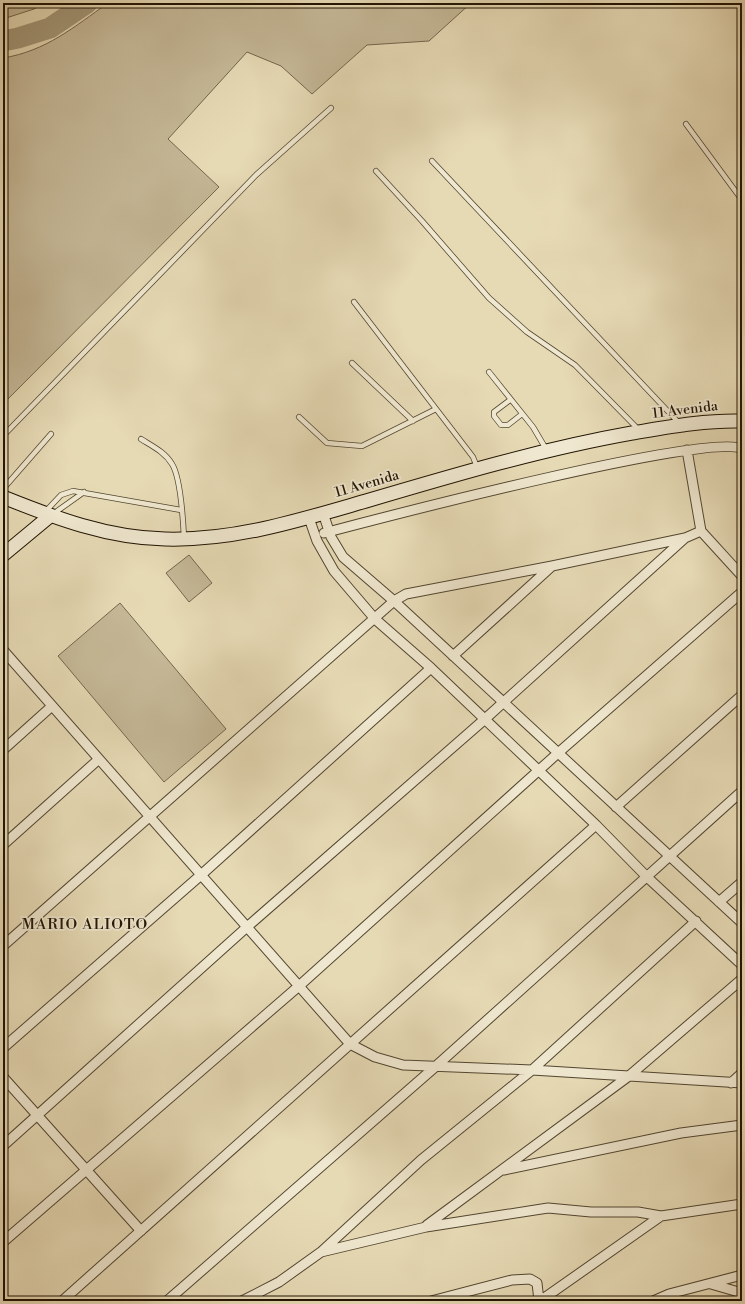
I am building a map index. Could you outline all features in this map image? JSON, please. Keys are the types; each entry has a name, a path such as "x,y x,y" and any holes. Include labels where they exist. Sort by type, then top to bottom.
{"main road":[{"name":"11 Avenida","path":"3,497 47,514 112,533 152,538 227,536 310,518 477,469 575,444 682,425 742,421"},
{"path":"3,556 47,514"}],"street":[{"path":"315,536 440,503 592,468 687,450 727,446 738,446 742,449"},
{"path":"687,450 701,531 742,576"},
{"path":"323,513 329,532 343,557 453,656 742,924"},
{"path":"310,518 315,536 334,571 375,620 432,668 596,825 647,877 742,965"},
{"path":"3,946 394,602 406,594 552,566 685,538 701,531"},
{"path":"3,1146 247,927 503,703 685,538"},
{"path":"453,656 552,566"},
{"path":"3,1242 299,986 558,753 742,592"},
{"path":"4,653 350,1044 388,1061 403,1065 532,1070 742,1083"},
{"path":"3,1048 202,875 432,668"},
{"path":"616,807 742,695"},
{"path":"3,750 52,706"},
{"path":"3,845 99,759"},
{"path":"167,1301 435,1067 742,791"},
{"path":"62,1301 596,825"},
{"path":"719,902 742,882"},
{"path":"242,1301 279,1282 321,1252 421,1160 532,1070 696,921"},
{"path":"426,1226 629,1076 742,979"},
{"path":"730,1083 742,1073"},
{"path":"3,1077 141,1231"},
{"path":"500,1171 681,1133 742,1125"},
{"path":"321,1252 426,1226 548,1208 591,1212 638,1212 661,1216 742,1204"},
{"path":"431,1301 512,1280 530,1279 537,1284 539,1301 661,1216"},
{"path":"653,1301 669,1294 742,1275"},
{"path":"711,1284 742,1293"}],"lane":[{"path":"3,436 256,175 331,108"},
{"path":"686,124 742,200"},
{"path":"432,160 682,425"},
{"path":"376,171 422,221 488,298 527,332 574,365 640,432"},
{"path":"354,302 473,457 477,469"},
{"path":"352,363 413,421"},
{"path":"489,372 533,427 546,451"},
{"path":"510,400 494,412 494,416 501,425 508,425 522,414"},
{"path":"300,417 327,443 362,446 436,408"},
{"path":"3,489 51,434"},
{"path":"140,439 162,452 172,464 177,476 184,538"},
{"path":"47,514 61,495 67,491 84,492 181,510"},
{"path":"47,514 84,492"}],"shaded area":[{"path":"3,3 44,3 34,9 3,19"},
{"path":"108,3 471,3 429,41 367,45 312,94 281,66 247,52 168,139 219,187 3,404 3,58 18,55 46,44 59,37"},
{"path":"189,555 212,583 189,602 166,573"},
{"path":"120,603 226,729 164,782 58,656"}],"waterway":[{"path":"3,41 50,28 87,3"}],"district":[{"name":"MARIO ALIOTO","path":"85,924"}]}
